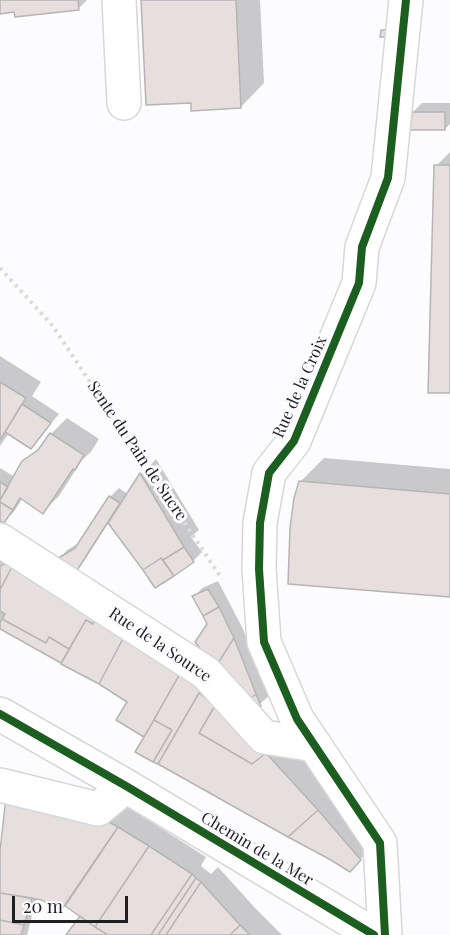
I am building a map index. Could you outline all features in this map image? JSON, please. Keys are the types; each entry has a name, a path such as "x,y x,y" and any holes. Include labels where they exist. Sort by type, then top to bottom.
{"street":[{"path":"119,0 124,103"},
{"name":"Rue de la Croix","path":"385,935 380,843 297,719 264,642 259,569 260,523 269,473 294,441 359,283 362,247 388,178 406,0"},
{"name":"Rue de la Source","path":"0,540 206,673 264,737 315,745"},
{"name":"Chemin de la Mer","path":"0,714 126,786 374,935"},
{"path":"0,785 98,809 126,786"}],"building":[{"path":"0,0 78,0 79,10 15,17 14,12 0,14"},
{"path":"141,0 236,0 241,108 191,111 191,103 146,105"},
{"path":"381,30 389,30 389,37 380,37"},
{"path":"412,112 445,112 445,130 410,130"},
{"path":"434,165 450,165 450,393 428,393"},
{"path":"0,382 26,398 0,440"},
{"path":"22,404 51,423 31,449 5,432"},
{"path":"50,433 84,455 43,514 20,498 13,510 0,500 22,461 38,450"},
{"path":"140,473 184,547 143,570 108,523"},
{"path":"299,481 450,494 450,597 288,584 290,528"},
{"path":"0,482 8,487 0,500"},
{"path":"109,496 120,503 76,572 57,559 75,548"},
{"path":"0,502 13,510 4,523 0,521"},
{"path":"184,547 194,562 174,576 163,560"},
{"path":"161,558 174,576 155,588 143,570"},
{"path":"15,561 0,590 0,566"},
{"path":"15,561 98,614 93,624 86,620 69,649 49,637 46,643 2,619 5,614 0,611 0,590"},
{"path":"208,589 219,607 203,616 192,596"},
{"path":"219,607 234,638 215,668 195,642 207,624 203,616"},
{"path":"98,614 126,633 99,684 61,664 86,620 93,624"},
{"path":"2,619 46,643 49,637 69,649 61,663 0,629"},
{"path":"126,633 182,670 144,737 116,720 127,702 99,684"},
{"path":"234,638 256,694 246,702 215,668"},
{"path":"182,670 204,684 158,764 153,762 172,730 154,720"},
{"path":"199,693 216,704 199,733 252,764 266,753 318,810 288,837 158,764"},
{"path":"256,694 261,706 253,711 246,702"},
{"path":"218,700 266,753 252,764 199,733"},
{"path":"154,720 172,730 153,762 135,752"},
{"path":"6,797 95,814 118,827 60,912 42,900 0,893 0,851"},
{"path":"318,810 361,860 350,872 288,837"},
{"path":"118,827 149,846 95,927 65,906"},
{"path":"149,846 192,874 151,935 108,935 95,927"},
{"path":"192,874 196,878 158,935 151,935"},
{"path":"196,878 201,882 166,935 158,935"},
{"path":"201,882 240,925 230,935 166,935"},
{"path":"0,893 32,898 24,925 0,920"},
{"path":"80,916 95,927 108,935 66,935"},
{"path":"0,920 24,925 21,935 0,935"},
{"path":"240,925 250,935 230,935"}],"cycle path":[{"path":"385,935 380,843 297,719 264,642 259,569 260,523 269,473 294,441 359,283 362,247 388,178 406,0"},
{"path":"0,714 126,786 374,935"}]}
